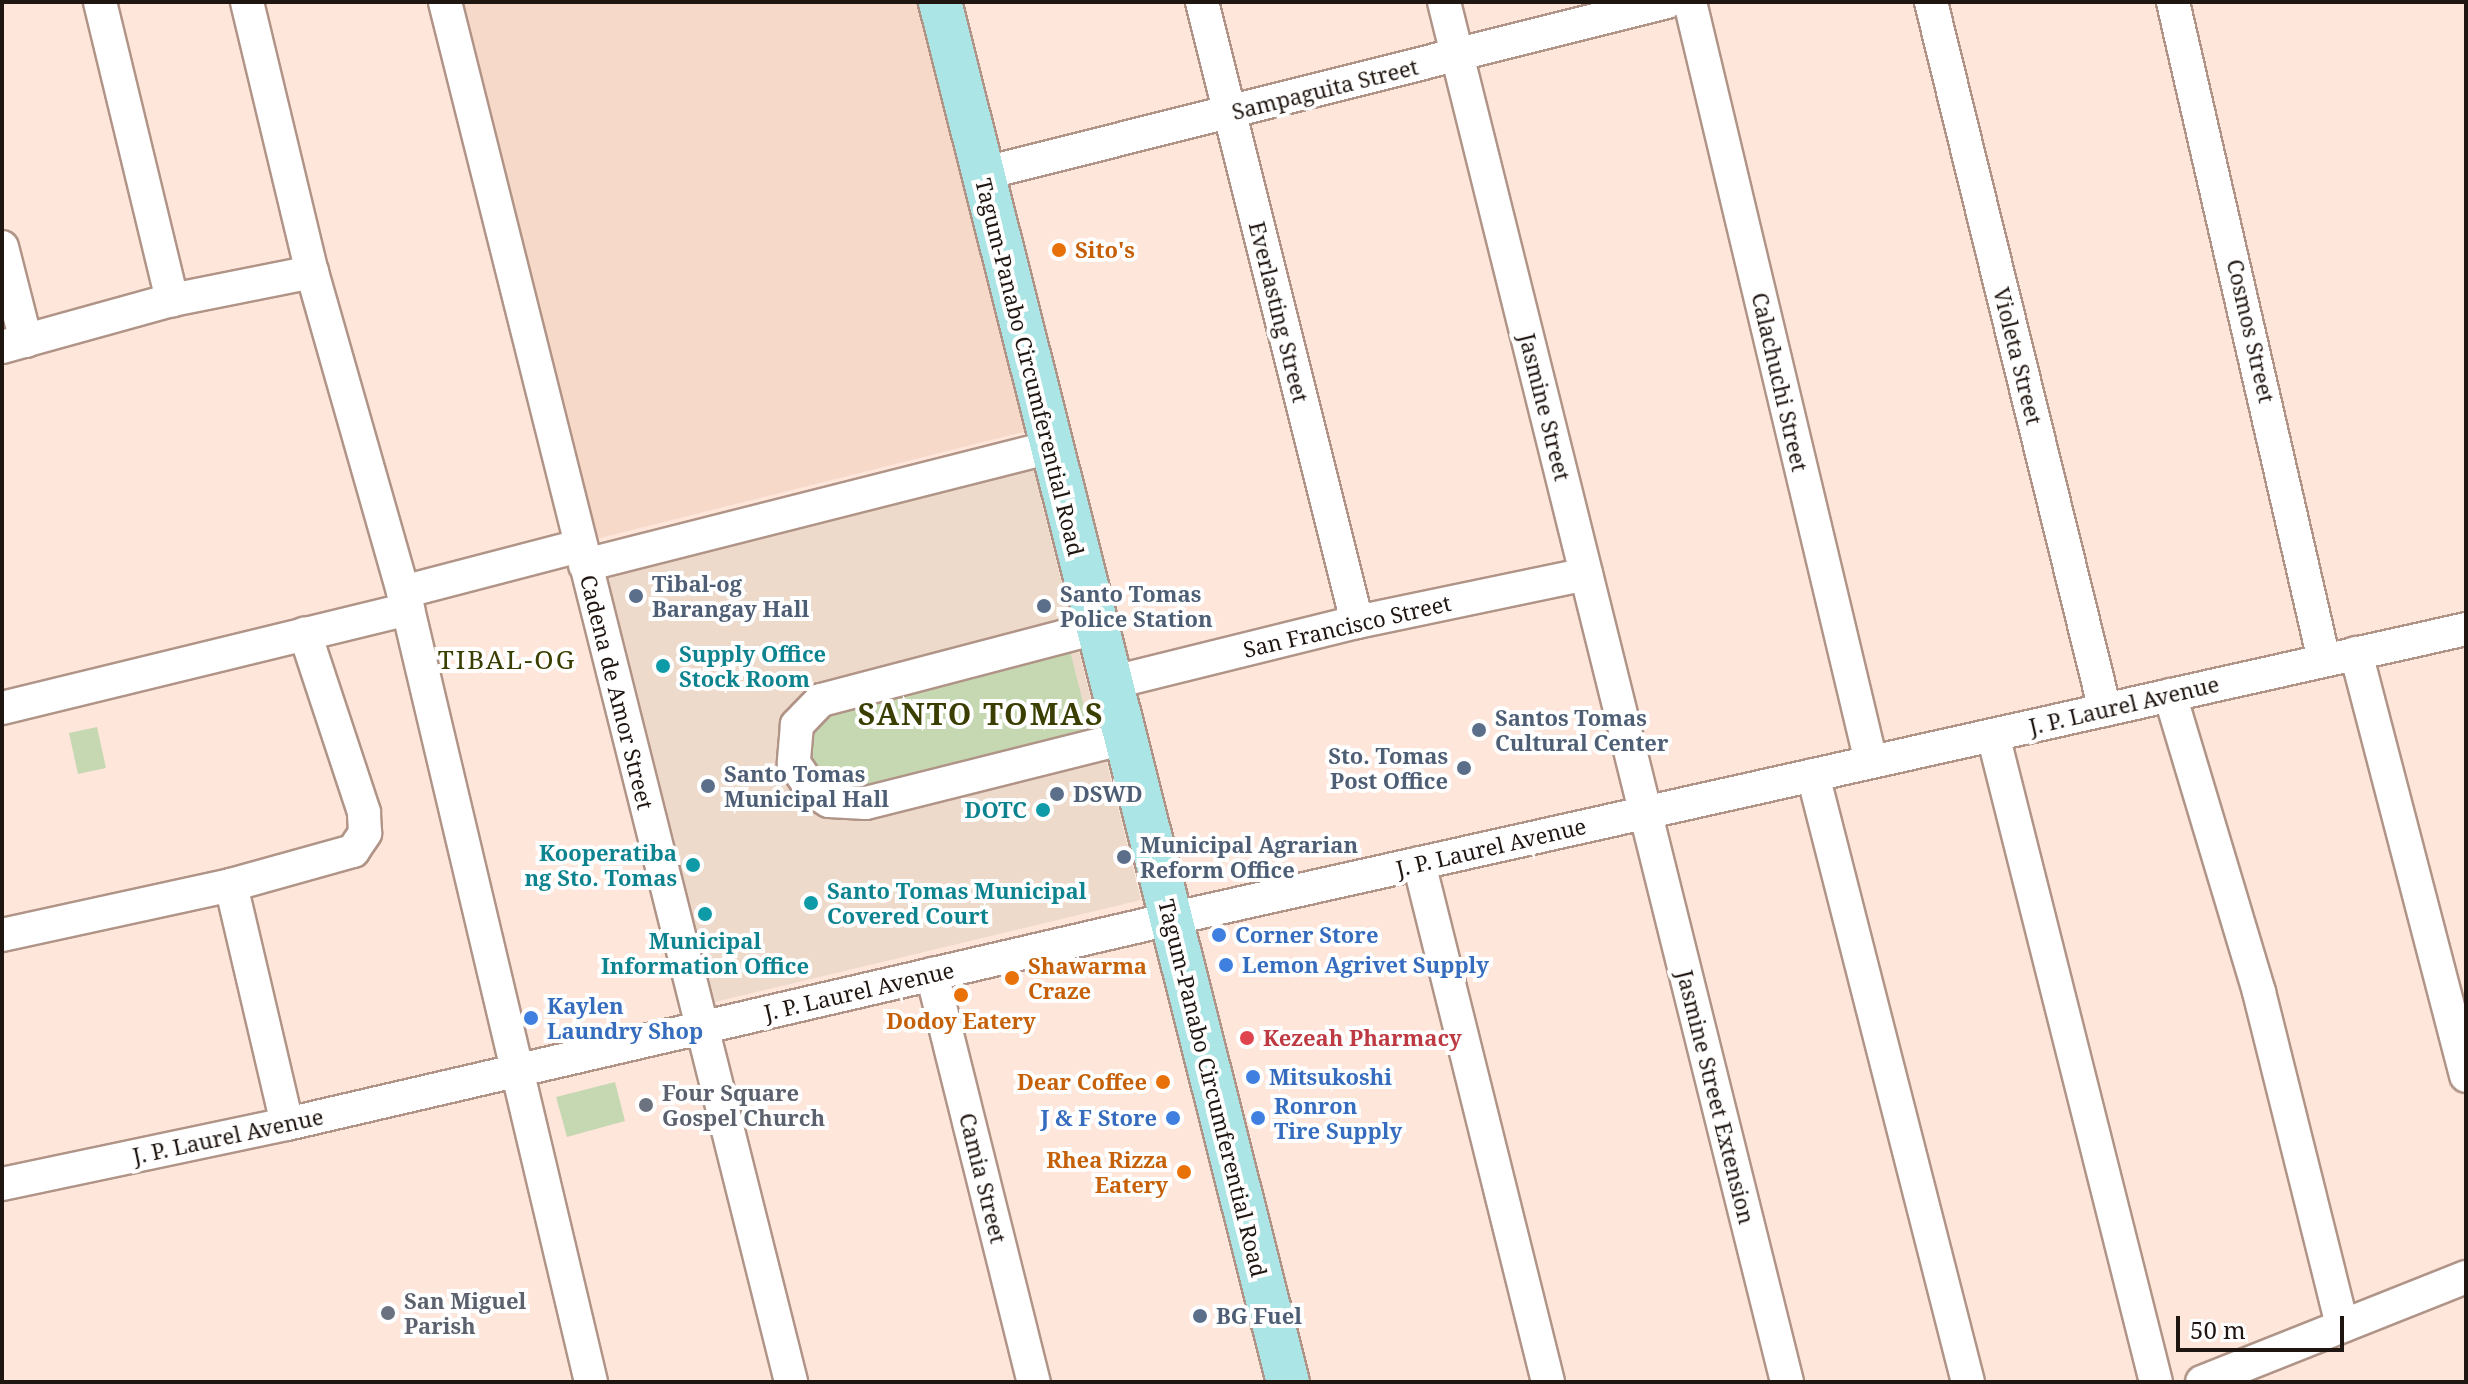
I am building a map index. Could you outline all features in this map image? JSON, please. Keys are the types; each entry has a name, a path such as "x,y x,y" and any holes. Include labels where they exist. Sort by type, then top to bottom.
{"main road":[{"name":"Tagum-Panabo Circumferential Road","path":"940,2 1288,1382"}],"street":[{"path":"100,2 172,300"},
{"path":"247,2 312,272 406,600 591,1382"},
{"name":"Cadena de Amor Street","path":"445,2 791,1382"},
{"name":"Everlasting Street","path":"1202,2 1357,622"},
{"name":"Jasmine Street","path":"1444,2 1644,813"},
{"name":"Sampaguita Street","path":"981,174 1458,57 1667,2"},
{"name":"Calachuchi Street","path":"1690,2 1871,762"},
{"name":"Violeta Street","path":"1931,2 2105,710"},
{"name":"Cosmos Street","path":"2173,2 2324,660"},
{"path":"2,247 14,344 172,300 312,272"},
{"path":"2,708 305,634 406,600 582,556 1050,447"},
{"name":"San Francisco Street","path":"1110,683 1357,622 1586,574"},
{"path":"1096,628 821,700 797,725 794,763 813,791 829,801 866,803 1124,738"},
{"name":"J. P. Laurel Avenue","path":"2,1184 287,1124 1170,919 2466,629"},
{"path":"2,935 231,885 341,858 353,851 365,833 364,812 305,634"},
{"path":"2356,653 2466,1076"},
{"path":"2170,695 2259,992 2342,1326"},
{"path":"1993,735 2156,1382"},
{"path":"1813,775 1968,1382"},
{"name":"Jasmine Street Extension","path":"1644,813 1787,1382"},
{"path":"1419,863 1548,1382"},
{"path":"231,885 287,1124"},
{"name":"Camia Street","path":"932,974 1034,1382"},
{"path":"2202,1382 2466,1277"}],"shaded area":[{"path":"456,2 922,2 1027,431 592,540"},
{"path":"1033,466 1141,900 702,1005 600,575"}],"green space":[{"path":"1069,647 1091,734 864,792 834,790 812,773 805,743 826,710"},
{"path":"97,727 106,768 78,774 69,733"},
{"path":"615,1082 625,1121 567,1137 556,1097"}],"place":[{"name":"Sito's","path":"1059,250"},
{"name":"Tibal-og Barangay Hall","path":"636,596"},
{"name":"Santo Tomas Police Station","path":"1044,606"},
{"name":"Supply Office Stock Room","path":"663,666"},
{"name":"Santos Tomas Cultural Center","path":"1479,730"},
{"name":"Sto. Tomas Post Office","path":"1464,768"},
{"name":"Santo Tomas Municipal Hall","path":"708,786"},
{"name":"DSWD","path":"1057,794"},
{"name":"DOTC","path":"1043,810"},
{"name":"Municipal Agrarian Reform Office","path":"1124,857"},
{"name":"Kooperatiba ng Sto. Tomas","path":"693,865"},
{"name":"Santo Tomas Municipal Covered Court","path":"811,903"},
{"name":"Municipal Information Office","path":"705,914"},
{"name":"Corner Store","path":"1219,935"},
{"name":"Lemon Agrivet Supply","path":"1226,965"},
{"name":"Shawarma Craze","path":"1012,978"},
{"name":"Dodoy Eatery","path":"961,995"},
{"name":"Kaylen Laundry Shop","path":"531,1018"},
{"name":"Kezeah Pharmacy","path":"1247,1038"},
{"name":"Mitsukoshi","path":"1253,1077"},
{"name":"Dear Coffee","path":"1163,1082"},
{"name":"Four Square Gospel Church","path":"646,1105"},
{"name":"J & F Store","path":"1173,1118"},
{"name":"Ronron Tire Supply","path":"1258,1118"},
{"name":"Rhea Rizza Eatery","path":"1184,1172"},
{"name":"San Miguel Parish","path":"388,1313"},
{"name":"BG Fuel","path":"1200,1316"}],"district":[{"name":"TIBAL-OG","path":"507,660"},
{"name":"SANTO TOMAS","path":"981,714"}]}
